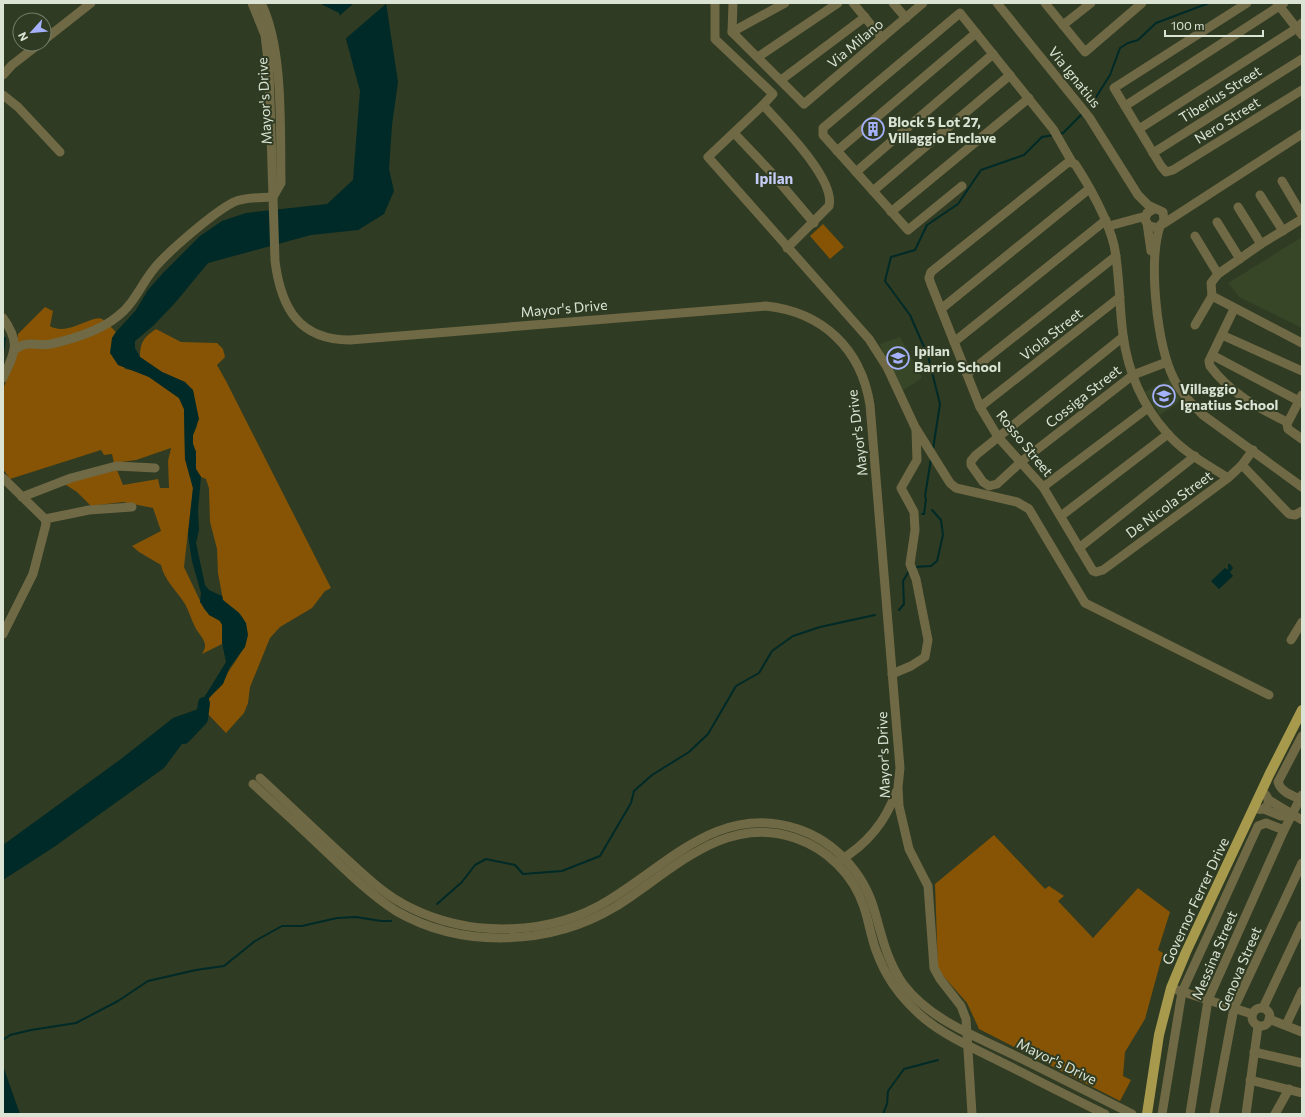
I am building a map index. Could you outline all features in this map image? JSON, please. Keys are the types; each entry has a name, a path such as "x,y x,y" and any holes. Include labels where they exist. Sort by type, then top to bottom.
{"main road":[{"name":"Governor Ferrer Drive","path":"1147,1114 1159,1035 1171,988 1186,952 1259,808 1262,792 1302,710"}],"street":[{"path":"52,34 91,3"},
{"name":"Mayor's Drive","path":"252,3 262,23 272,57"},
{"name":"Mayor's Drive","path":"261,3 271,27 275,261 283,296 295,319 317,335 332,339 358,339 752,307 779,308 795,311 817,322 836,337 851,355 861,372 868,394 900,768 898,787 899,806 905,837 914,862 928,886 934,968 940,979 961,1006 966,1019 968,1046 1105,1114"},
{"path":"715,3 715,39 773,94 708,156 787,248 869,339 887,367 915,427 944,473 956,488 1017,502 1029,509 1085,603 1269,695"},
{"path":"733,3 732,32 781,80 865,17"},
{"path":"732,32 785,3"},
{"path":"758,58 838,3"},
{"path":"853,3 882,38"},
{"path":"893,3 906,18"},
{"name":"Via Milano","path":"781,80 804,104 923,3"},
{"name":"Via Ignatius","path":"996,3 1078,102 1143,201 1157,210"},
{"path":"1045,3 1085,52 1142,3"},
{"path":"1063,26 1091,3"},
{"path":"1153,153 1114,88 1247,3"},
{"path":"1125,106 1281,4 1300,29 1139,129"},
{"path":"962,186 908,230 823,135 823,128 960,13 1053,129 1072,162 1077,167 1107,223 1116,256 1123,337 1139,393 1148,408 1168,434 1195,456 1228,478"},
{"path":"838,151 976,33"},
{"path":"3,75 12,65 29,52"},
{"path":"856,172 993,54"},
{"name":"Tiberius Street","path":"1153,153 1302,59"},
{"path":"873,191 1010,75"},
{"name":"Nero Street","path":"1153,153 1166,172 1173,170 1302,90"},
{"path":"3,95 18,107 60,152"},
{"path":"892,212 1029,98"},
{"path":"763,105 810,158 828,190 829,206 814,223 787,248"},
{"path":"734,132 770,171 814,223"},
{"path":"1144,219 1151,227 1162,225 1199,199 1302,134"},
{"name":"Rosso Street","path":"1072,162 1066,164 932,272 930,278 980,407 998,437 1022,461 1043,487 1090,568 1096,572"},
{"name":"Via Ignatius","path":"1124,174 1144,219 1156,288"},
{"path":"1282,181 1302,215"},
{"path":"941,309 1089,189"},
{"path":"1260,195 1283,231"},
{"path":"1144,219 1149,211 1176,209 1199,199"},
{"path":"14,350 24,343 42,345 52,344 92,331 118,316 137,295 153,270 189,235 222,209 235,202 273,200"},
{"path":"1238,207 1261,244"},
{"path":"1157,210 1164,215 1162,225"},
{"path":"954,342 1107,223 1144,219"},
{"path":"1195,325 1212,296 1211,283 1218,274 1261,244 1302,219"},
{"path":"1217,222 1240,259"},
{"name":"Via Ignatius","path":"1162,225 1155,248 1157,306 1167,362 1174,380 1203,415 1302,487"},
{"path":"1195,236 1218,274"},
{"path":"967,374 1116,256"},
{"path":"1212,296 1234,309 1302,342"},
{"name":"Viola Street","path":"980,407 1120,297"},
{"path":"1234,309 1209,363 1212,368 1240,396 1287,422"},
{"path":"3,318 14,336 14,350 3,378"},
{"path":"1222,334 1302,371"},
{"path":"998,437 1123,337"},
{"path":"1212,355 1300,398 1287,422 1288,429 1302,439"},
{"name":"Cossiga Street","path":"998,437 971,461 973,468 983,482 989,486 994,485 1022,461 1133,375 1167,362"},
{"path":"1043,487 1148,408"},
{"path":"892,674 911,666 925,657 928,645 916,579 910,564 915,530 914,512 900,488 917,460 915,427"},
{"path":"1061,516 1168,434"},
{"name":"De Nicola Street","path":"1096,572 1103,570 1228,478 1242,465 1253,450"},
{"path":"1079,548 1195,456"},
{"path":"1242,465 1289,514 1295,515 1302,511"},
{"path":"22,497 71,478 116,466 155,468"},
{"path":"3,478 45,519 46,524 33,574 3,634"},
{"path":"45,519 89,510 132,508"},
{"path":"1291,640 1302,622"},
{"path":"1301,797 1284,791 1278,782 1302,736"},
{"path":"257,781 387,894 422,913 468,926 490,929 524,928 572,918 610,900 706,835 720,830 742,824 768,823 800,830 821,840 840,860 857,874 869,897 883,945 904,985 934,1014 956,1028 968,1032"},
{"path":"840,860 872,835 881,824 898,787"},
{"path":"1262,792 1267,795 1269,800 1284,808 1293,816 1302,820"},
{"name":"Messina Street","path":"1190,1114 1208,1000 1284,830 1293,816 1301,797"},
{"path":"1259,808 1268,805 1269,800"},
{"path":"1259,808 1281,816 1293,816"},
{"path":"1162,1114 1182,992 1258,826 1266,823 1284,830"},
{"path":"840,860 858,892 877,955 900,994 931,1024 968,1046 968,1075 972,1114"},
{"name":"Genova Street","path":"1214,1114 1234,1008 1302,863"},
{"path":"1263,1008 1302,925"},
{"path":"1171,988 1252,1014"},
{"path":"1286,1025 1302,992"},
{"path":"1263,1008 1268,1012 1269,1019 1264,1026 1258,1026 1252,1020 1252,1014 1255,1010 1263,1008"},
{"path":"1269,1019 1302,1032"},
{"path":"1246,1114 1258,1026"},
{"name":"Mayor's Drive","path":"968,1032 1132,1114"},
{"path":"1254,1052 1302,1063"},
{"path":"1250,1080 1302,1093"},
{"path":"1275,1114 1289,1089"}],"shaded area":[{"path":"823,224 844,247 830,259 810,236"},
{"path":"1302,237 1302,328 1239,297 1228,283"},
{"path":"45,307 53,311 50,326 57,329 72,327 98,318 104,320 116,332 112,338 125,369 137,371 149,377 179,398 184,409 185,459 193,488 184,567 204,609 221,622 223,628 222,644 202,654 205,643 195,627 188,609 165,576 161,565 132,546 161,531 153,508 123,502 91,506 77,492 63,483 117,470 123,485 158,479 160,488 169,488 168,461 171,448 136,460 114,463 112,454 104,455 101,450 10,479 3,469 3,389 18,351 18,334"},
{"path":"156,329 181,342 217,343 223,349 225,357 217,365 331,588 325,591 312,608 280,627 270,638 250,687 248,703 244,713 226,733 206,712 207,704 208,700 231,668 244,646 246,624 240,614 223,600 218,573 217,549 210,522 209,488 206,479 201,477 196,469 196,452 193,444 193,435 197,426 185,382 162,372 140,357 141,347 144,340"},
{"name":"Ipilan Barrio School","path":"900,337 922,378 902,391 890,370 880,344"},
{"name":"Villaggio Ignatius School","path":"1169,379 1182,400 1160,415 1145,392"},
{"path":"994,835 1045,889 1049,886 1064,896 1058,901 1093,938 1138,888 1170,912 1158,950 1163,953 1145,1019 1125,1052 1123,1076 1131,1080 1120,1101 979,1029 967,1003 938,970 935,884"}],"water":[{"path":"319,3 386,3 398,82 392,125 389,169 394,191 384,214 358,230 311,235 208,263 175,303 153,326 135,341 135,348 140,357 162,372 185,382 193,390 199,419 193,435 193,444 196,452 196,469 201,477 198,510 199,530 196,543 205,585 209,590 222,596 223,600 239,613 246,623 248,635 245,647 230,667 223,684 209,698 206,712 164,768 54,847 3,880 3,845 121,759 173,718 201,708 202,701 226,662 222,643 222,625 220,621 209,615 200,602 201,593 192,561 188,535 193,488 185,459 184,409 179,398 149,377 118,365 110,353 112,338 136,310 148,290 163,273 200,236 222,221 246,213 327,204 353,180 360,91 339,13"},
{"path":"1228,564 1230,564 1233,568 1230,572 1233,576 1219,589 1211,581 1225,568 1228,570"},
{"path":"3,1066 20,1114 3,1114"}],"pier":[{"path":"354,3 387,3 344,40 338,17"}],"waterway":[{"path":"1091,105 1110,75 1120,48 1128,43 1138,40 1156,23 1209,3"},
{"path":"1060,134 1063,133 1081,115"},
{"path":"933,449 940,404 928,356 910,315 885,281 891,257 915,250 927,225 958,204 981,170 1024,155 1042,137 1054,135"},
{"path":"3,354 5,338"},
{"path":"922,514 924,514 925,496 931,459"},
{"path":"914,567 931,566 937,561 943,535 941,520 932,510"},
{"path":"899,610 904,604 903,581 909,571"},
{"path":"437,904 462,882 475,865 486,859 515,865 523,874 562,871 600,856 631,803 634,791 652,775 689,752 708,734 736,686 759,673 772,651 793,636 820,627 875,615"},
{"path":"184,738 202,719 204,703"},
{"path":"3,1040 10,1035 31,1030 76,1023 118,1001 148,981 196,970 224,966 255,941 282,926 302,926 337,918 356,917 391,921"},
{"path":"883,1114 887,1104 888,1091 904,1069 938,1060"}],"place":[{"name":"Block 5 Lot 27, Villaggio Enclave","path":"873,129"},
{"name":"Ipilan Barrio School","path":"898,358"},
{"name":"Villaggio Ignatius School","path":"1164,396"}],"district":[{"name":"Ipilan","path":"774,178"}]}
